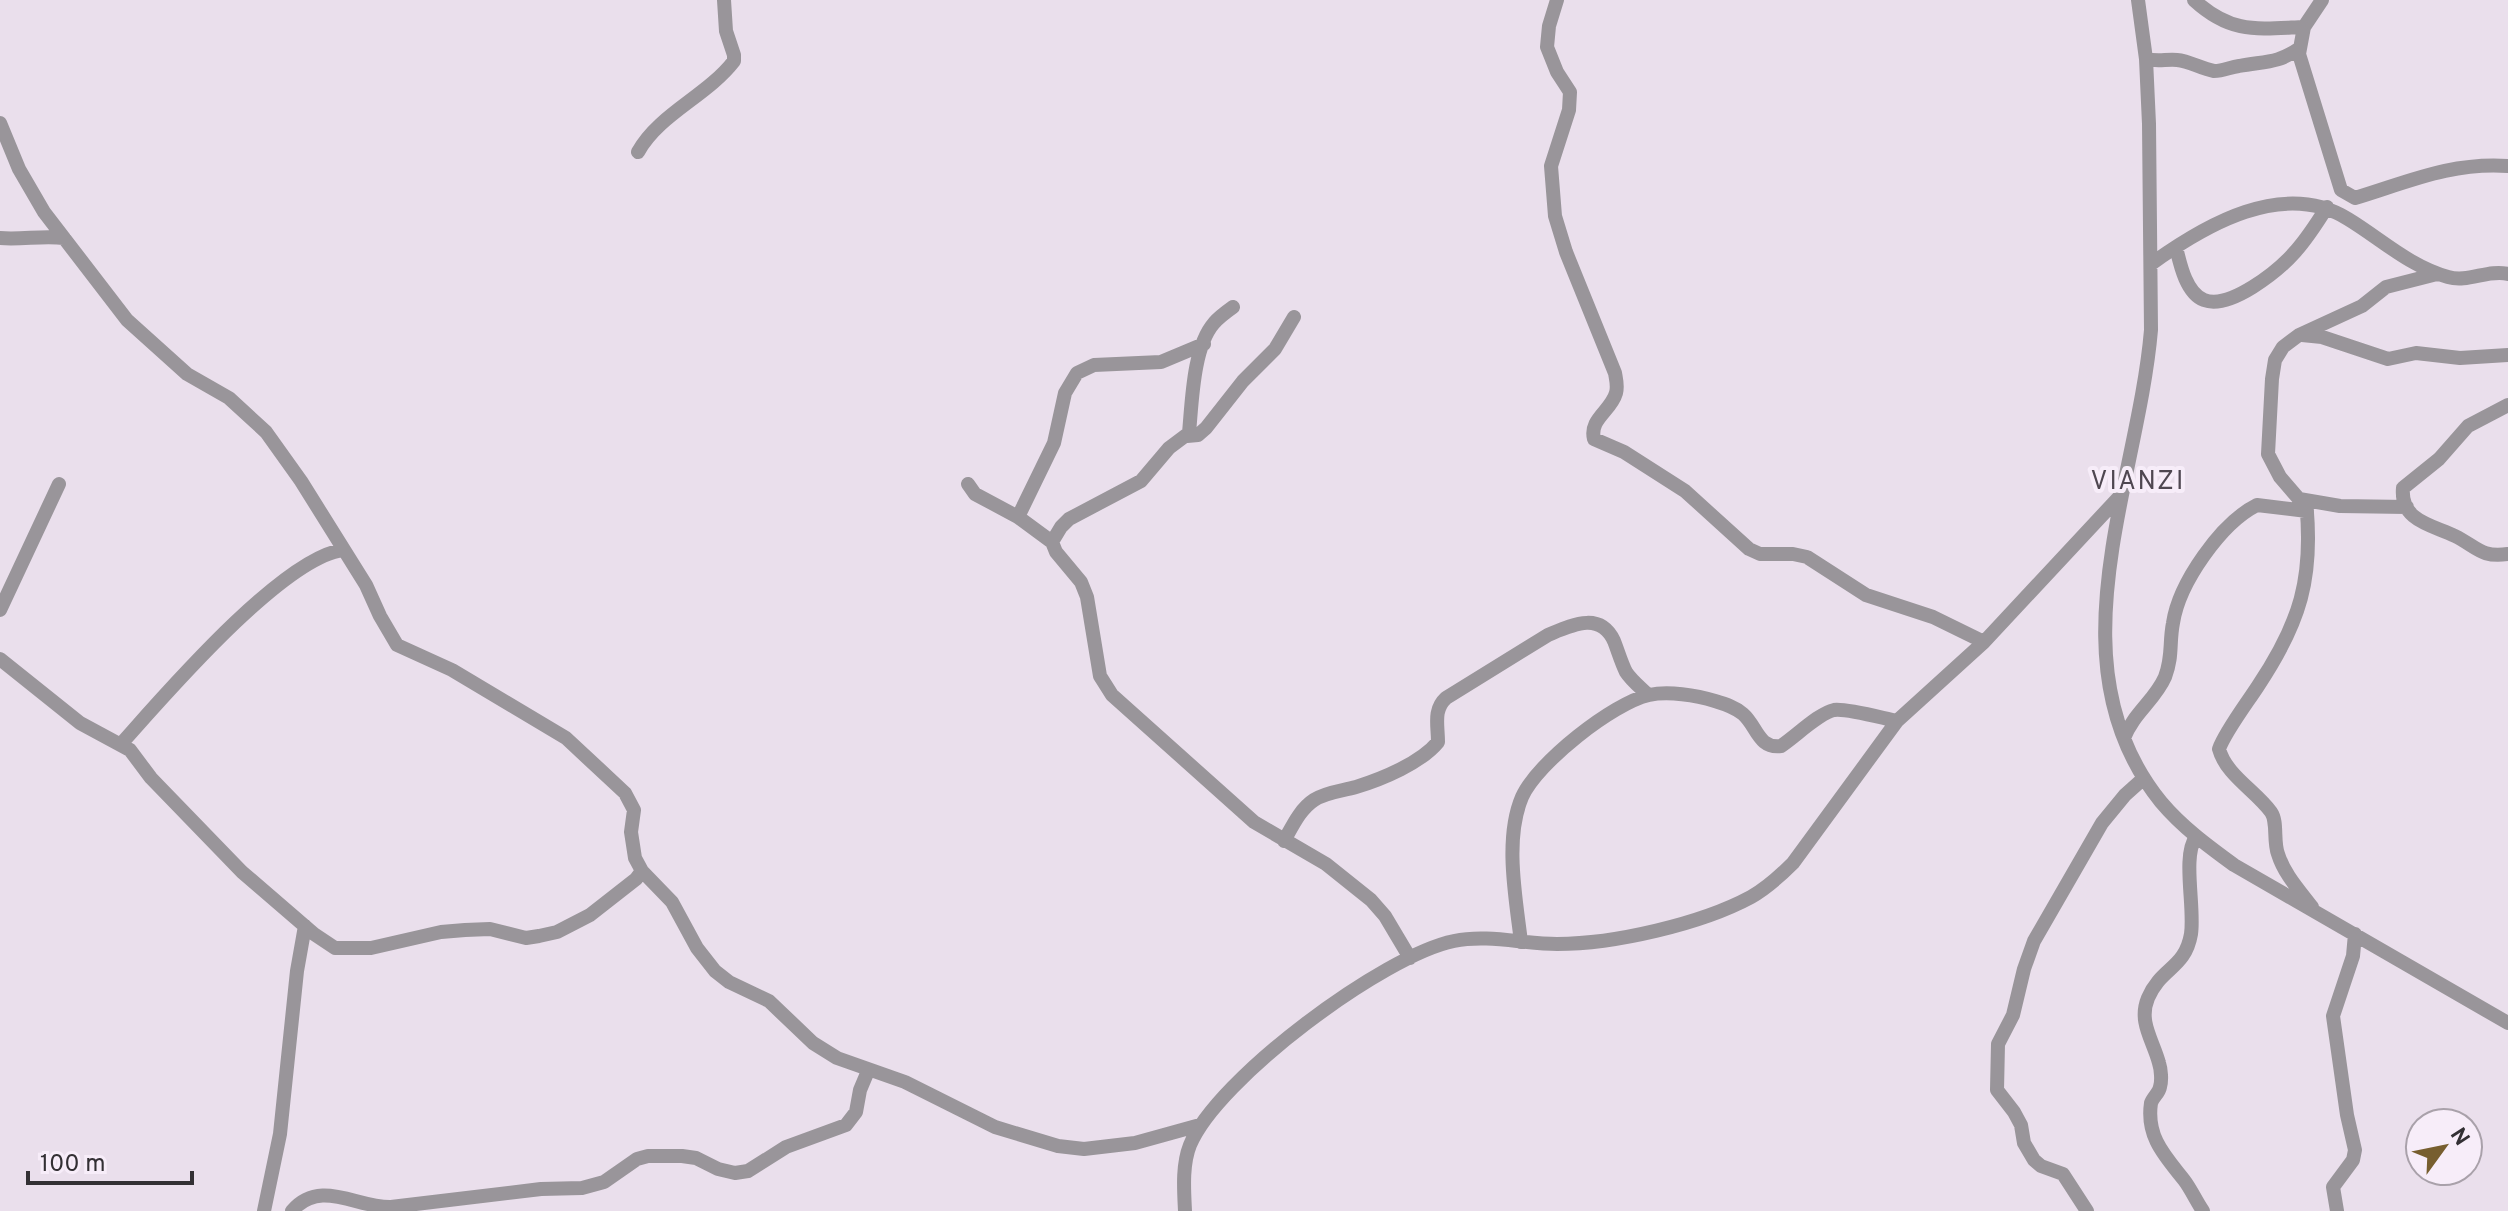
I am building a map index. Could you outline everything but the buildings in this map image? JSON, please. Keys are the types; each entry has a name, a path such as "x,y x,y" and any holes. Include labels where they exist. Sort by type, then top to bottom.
{"street":[{"path":"638,152 646,139 734,61 726,31 724,0"},
{"path":"1557,0 1549,26 1547,47 1557,72 1570,92 1569,110 1551,166 1555,216 1566,252 1615,373 1617,387 1616,395 1594,426 1594,439 1624,452 1685,491 1749,549 1760,554 1807,557 1866,595 1943,621 1984,642"},
{"path":"2138,0 2146,59 2149,124 2151,264 2148,362 2121,495 2107,591 2106,658 2115,713 2124,738 2144,778 2161,802 2196,837 2234,865 2508,1023"},
{"path":"2194,0 2209,14 2240,27 2256,30 2304,27"},
{"path":"2322,0 2304,27 2300,48 2307,84 2332,165 2341,190 2346,195 2355,198 2453,167 2482,164 2508,166"},
{"path":"2146,59 2159,63 2173,59 2186,61 2211,71 2220,71 2278,61 2300,48"},
{"path":"0,123 4,153 44,212 134,327 187,374 229,398 266,432 301,481 366,585 397,645 452,670 566,738 625,793 634,810 631,847 642,871 672,902 697,948 715,971 729,982 769,1001 813,1043 837,1058 905,1082 995,1127 1058,1146 1084,1149 1109,1148 1200,1125"},
{"path":"2151,264 2201,230 2291,202 2327,207 2370,233 2398,255 2437,274 2457,280 2500,272 2508,274"},
{"path":"2176,247 2188,283 2202,299 2216,302 2237,296 2293,255 2327,207"},
{"path":"0,238 64,238"},
{"path":"2306,506 2294,496 2271,465 2268,454 2275,360 2283,347 2299,335 2356,309 2386,287 2437,274"},
{"path":"1187,436 1192,413 1192,386 1204,344 1213,324 1233,307"},
{"path":"1052,542 1069,519 1141,481 1169,448 1206,428 1243,381 1275,349 1294,317"},
{"path":"2299,335 2322,337 2388,359 2416,353 2460,358 2508,355"},
{"path":"1018,517 1054,443 1065,393 1077,373 1094,365 1161,362 1204,344"},
{"path":"2508,405 2468,426 2439,459 2403,488 2402,499 2415,519 2426,526 2455,536 2484,554 2508,554"},
{"path":"0,610 59,484"},
{"path":"968,484 975,494 1018,517 1052,542 1056,552 1081,582 1087,597 1100,676 1112,695 1241,811 1284,841 1326,864 1371,900 1385,916 1410,958"},
{"path":"1185,1211 1186,1158 1200,1125 1260,1060 1283,1040 1355,990 1410,958 1454,941 1474,938 1521,942 1602,942 1712,913 1749,898 1772,883 1793,863 1897,721 1984,642 2121,495"},
{"path":"2124,738 2130,723 2158,691 2164,679 2172,656 2172,624 2183,590 2207,553 2237,518 2257,505 2306,506 2322,501 2340,506 2407,507"},
{"path":"2306,506 2306,573 2298,614 2273,664 2219,749 2234,772 2273,815 2281,864 2316,912"},
{"path":"121,744 250,607 327,552 343,550"},
{"path":"1284,841 1295,821 1312,801 1369,783 1430,752 1438,742 1439,705 1446,698 1566,627 1593,621 1603,625 1612,636 1627,673 1648,695"},
{"path":"0,659 80,723 130,750 151,778 233,863 325,943 348,950 390,945 453,931 490,929 526,938 557,932 590,915 642,871"},
{"path":"1521,942 1513,874 1514,836 1522,797 1539,770 1569,743 1628,704 1648,695 1688,696 1732,706 1749,720 1765,744 1772,747 1781,746 1823,715 1836,710 1897,721"},
{"path":"2087,1211 2063,1174 2041,1166 2027,1150 2021,1125 1997,1090 1998,1044 2013,1015 2024,969 2047,915 2102,823 2144,778"},
{"path":"2196,837 2189,857 2193,919 2188,948 2183,958 2156,982 2145,1007 2145,1026 2160,1065 2160,1089 2151,1104 2154,1133 2160,1151 2184,1180 2203,1211"},
{"path":"264,1211 280,1134 297,971 305,926"},
{"path":"2337,1211 2333,1187 2353,1160 2355,1150 2333,1016 2351,966 2355,934"},
{"path":"292,1211 318,1194 391,1207 541,1189 582,1188 604,1182 637,1159 648,1156 696,1158 718,1169 735,1173 748,1171 786,1147 846,1125 856,1112 868,1071"}],"district":[{"name":"VIANZI","path":"2138,482"}]}
